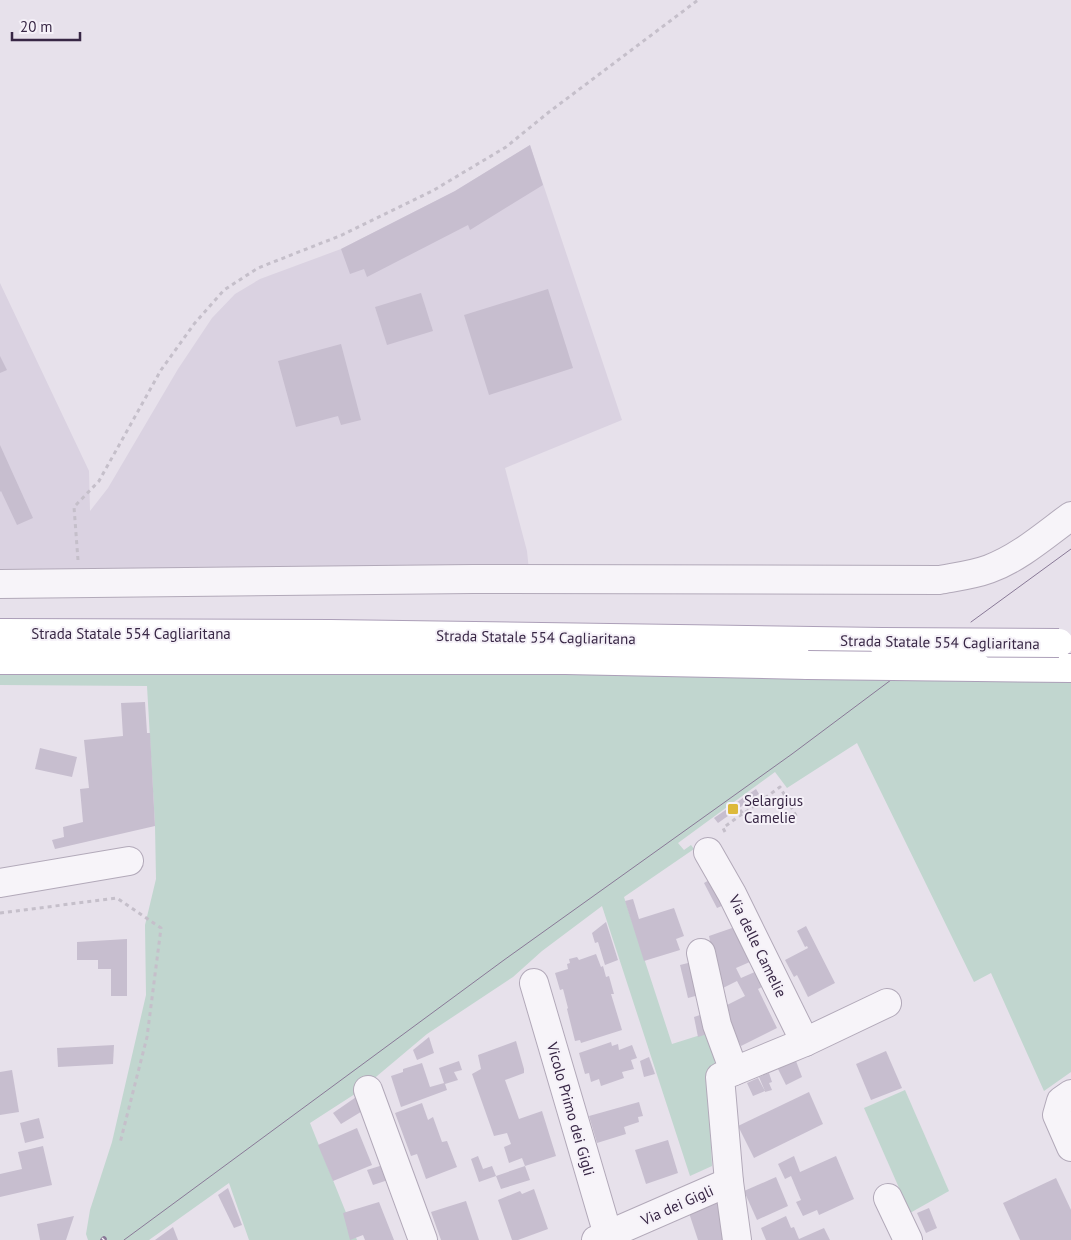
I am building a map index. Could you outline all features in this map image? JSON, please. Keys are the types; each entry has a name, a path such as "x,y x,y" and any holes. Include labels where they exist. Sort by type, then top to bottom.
{"main road":[{"name":"Strada Statale 554 Cagliaritana","path":"0,633 118,646 331,647 882,642 1065,644"},
{"name":"Strada Statale 554 Cagliaritana","path":"0,660 118,646"},
{"name":"Strada Statale 554 Cagliaritana","path":"331,647 565,660 976,668 1071,668"}],"street":[{"path":"0,584 474,579 939,580 964,576 1002,563 1071,516"},
{"name":"Via delle Camelie","path":"717,842 732,894 805,1042"},
{"path":"0,883 129,861"},
{"path":"701,953 717,1025 734,1071"},
{"name":"Vicolo Primo dei Gigli","path":"534,983 602,1237"},
{"path":"736,1240 720,1078 805,1042 887,1003"},
{"path":"368,1090 423,1240"},
{"path":"1071,1094 1061,1101 1057,1115 1071,1148"},
{"name":"Via dei Gigli","path":"602,1237 730,1182"},
{"path":"888,1198 908,1240"}],"path":[{"path":"80,584 74,507 99,481 161,370 194,324 224,290 258,268 342,235 434,190 506,147 549,112 698,0"},
{"path":"717,842 723,828 741,812 780,787 798,819"},
{"path":"0,913 117,898 161,928 147,1037 120,1143"}],"shaded area":[{"path":"530,145 622,420 505,468 527,551 531,590 0,596 0,283 89,471 90,511 108,488 178,369 212,318 235,294 260,279 341,249 455,191"}],"green space":[{"path":"0,667 1071,677 1071,1072 1044,1091 991,973 974,982 857,743 787,788 775,772 678,843 684,850 691,845 694,849 624,897 672,1044 710,1032 716,1069 708,1081 712,1166 690,1176 602,906 542,951 513,977 427,1034 358,1092 310,1123 357,1240 249,1240 229,1183 149,1240 88,1240 86,1234 90,1210 112,1142 146,995 145,925 156,879 147,686 0,685"},
{"path":"905,1090 949,1191 910,1213 864,1108"}],"building":[{"path":"530,145 543,185 470,230 468,225 367,277 364,269 350,274 341,249 455,191"},
{"path":"548,289 573,368 489,395 464,315"},
{"path":"421,293 433,331 387,345 375,307"},
{"path":"341,344 361,420 341,425 338,416 296,427 278,361"},
{"path":"0,356 7,370 0,373"},
{"path":"0,445 33,518 17,525 0,492"},
{"path":"145,702 147,733 150,733 155,826 55,849 52,840 64,837 63,827 83,822 80,789 89,788 84,740 123,736 121,703"},
{"path":"40,748 77,757 72,777 35,769"},
{"path":"756,789 759,794 718,823 714,818"},
{"path":"711,879 724,905 717,908 704,883"},
{"path":"633,899 639,919 674,908 684,936 676,939 680,950 644,961 625,901"},
{"path":"606,922 618,960 605,965 598,942 595,943 592,933"},
{"path":"806,926 835,983 808,997 797,975 794,977 785,960 808,948 807,946 805,947 797,931"},
{"path":"735,927 752,961 736,968 741,978 757,971 764,986 758,989 777,1028 741,1046 721,1008 745,996 737,981 723,988 718,978 709,936"},
{"path":"127,939 127,996 111,996 111,969 98,969 98,960 77,960 77,942"},
{"path":"596,954 601,967 603,966 606,977 609,976 614,994 611,994 622,1030 581,1043 580,1040 575,1041 563,989 560,990 555,973 568,969 569,959 577,957 579,960"},
{"path":"692,962 699,995 688,998 680,965"},
{"path":"703,1014 707,1034 698,1037 694,1017"},
{"path":"429,1037 434,1053 417,1060 413,1050"},
{"path":"516,1041 524,1073 505,1080 519,1119 542,1111 556,1156 525,1166 522,1158 509,1163 504,1147 511,1144 507,1133 494,1136 472,1074 481,1069 478,1055"},
{"path":"611,1042 612,1046 618,1044 619,1050 632,1045 637,1058 631,1060 634,1069 622,1072 624,1078 601,1086 599,1079 591,1082 589,1073 585,1074 579,1053"},
{"path":"114,1045 113,1064 58,1067 57,1048"},
{"path":"886,1051 902,1088 871,1100 856,1064"},
{"path":"649,1057 655,1074 644,1077 640,1061"},
{"path":"459,1061 462,1070 454,1072 458,1080 445,1084 447,1090 401,1107 391,1076 403,1072 403,1069 422,1063 430,1087 444,1083 439,1068"},
{"path":"796,1061 802,1077 786,1085 778,1069"},
{"path":"12,1070 19,1112 0,1115 0,1072"},
{"path":"769,1073 772,1082 769,1083 772,1090 765,1092 759,1077"},
{"path":"758,1078 765,1091 753,1096 747,1083"},
{"path":"809,1092 823,1124 754,1158 738,1126"},
{"path":"359,1095 364,1110 341,1124 333,1113"},
{"path":"639,1102 643,1116 638,1117 639,1122 624,1127 626,1134 597,1143 589,1116"},
{"path":"422,1103 428,1120 433,1117 442,1142 447,1141 457,1167 426,1179 417,1154 411,1156 395,1113"},
{"path":"39,1118 44,1138 25,1143 20,1123"},
{"path":"357,1128 372,1165 333,1181 318,1145"},
{"path":"668,1140 678,1173 646,1184 635,1150"},
{"path":"43,1146 52,1185 0,1197 0,1174 22,1169 18,1152"},
{"path":"478,1156 483,1169 492,1166 496,1176 479,1182 471,1159"},
{"path":"794,1156 800,1172 836,1156 854,1199 819,1215 817,1210 803,1216 796,1202 801,1200 791,1176 785,1179 778,1164"},
{"path":"383,1165 388,1180 373,1185 367,1170"},
{"path":"525,1166 530,1180 501,1189 496,1176"},
{"path":"776,1177 788,1206 757,1220 744,1191"},
{"path":"1056,1178 1071,1210 1071,1240 1020,1240 1003,1203"},
{"path":"228,1188 242,1225 234,1228 218,1195"},
{"path":"534,1189 548,1229 518,1240 512,1240 498,1200 520,1191 522,1194"},
{"path":"722,1199 731,1240 698,1240 689,1213"},
{"path":"466,1201 479,1240 441,1240 431,1212"},
{"path":"379,1202 394,1240 365,1240 363,1235 350,1240 343,1213"},
{"path":"929,1208 937,1228 926,1233 917,1213"},
{"path":"74,1216 66,1240 40,1240 37,1224"},
{"path":"786,1216 791,1228 794,1227 799,1239 824,1228 830,1240 766,1240 761,1228"},
{"path":"173,1227 178,1240 155,1240"}],"tram line":[{"path":"971,622 1071,549"},
{"path":"124,1240 504,960 792,754 899,674"}],"place":[{"name":"Selargius Camelie","path":"733,809"}]}
